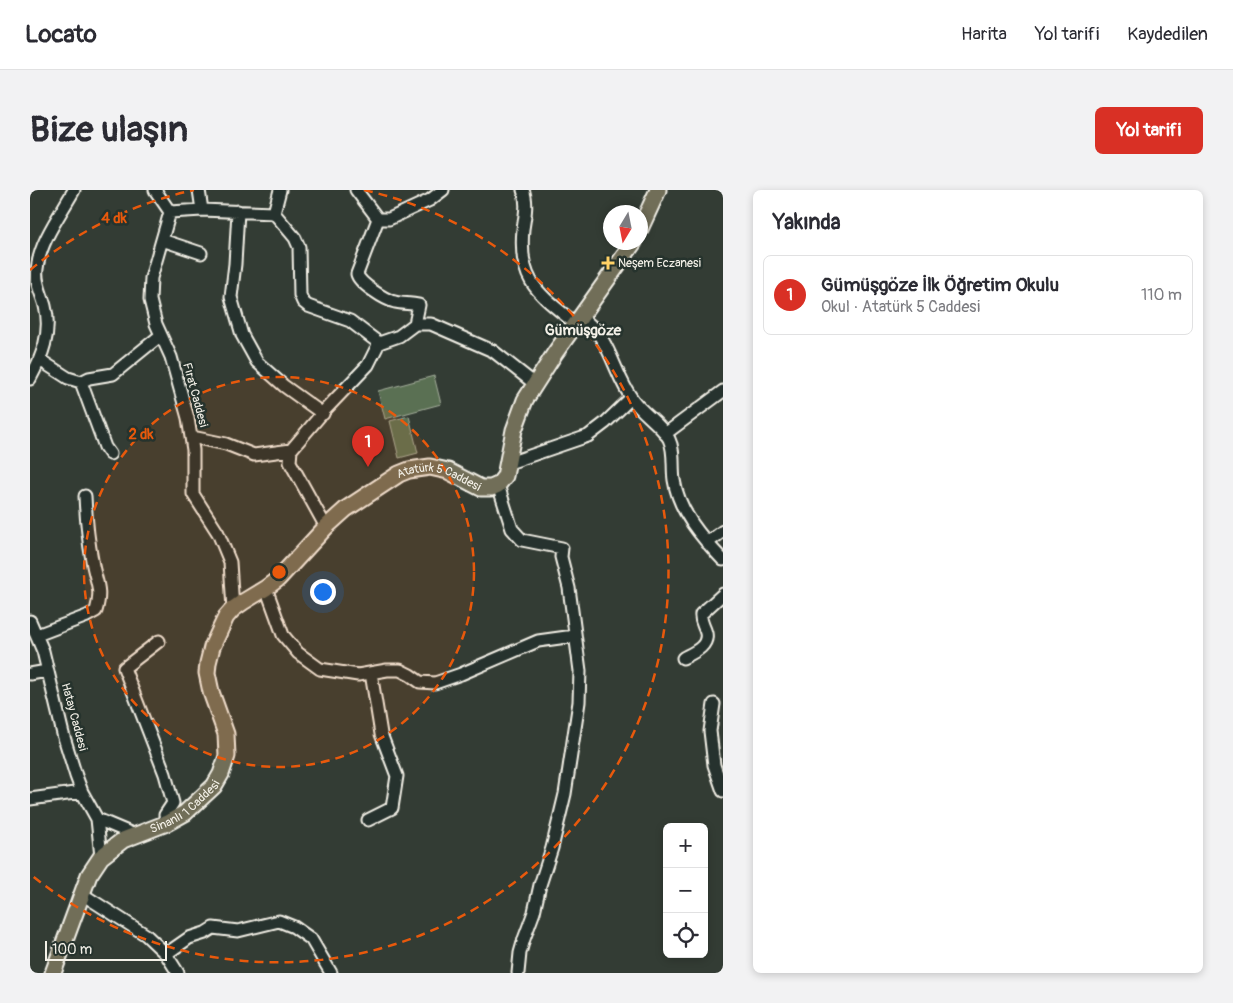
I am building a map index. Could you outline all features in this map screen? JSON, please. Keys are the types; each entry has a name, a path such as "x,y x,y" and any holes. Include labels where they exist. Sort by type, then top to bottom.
{"main road":[{"path":"648,212 658,190"},
{"name":"Atatürk 5 Caddesi","path":"233,609 266,588 292,565 326,527 365,496 399,474 425,467 439,468 460,476 481,488 491,488 498,485 505,476 514,430 525,400 534,384 628,250"},
{"name":"Sinanlı 1 Caddesi","path":"54,973 89,875 101,857 123,840 167,823 184,813 204,796 218,780 225,765 226,734 211,692 207,673 208,663 217,634 226,617 233,609"}],"street":[{"path":"30,380 40,360 48,323 36,279 38,259 46,240 74,190"},
{"path":"155,190 170,212 202,210 274,213 295,238 299,247 300,295 302,302 308,306 350,321 379,343"},
{"path":"199,190 202,210"},
{"path":"274,213 280,190"},
{"path":"356,190 378,219"},
{"path":"378,219 389,219 430,200 443,190"},
{"path":"523,190 526,200 522,243 528,276 544,298 578,321 590,324 600,335 632,398 665,434 672,449 674,481 678,495 689,517 707,543 723,560"},
{"path":"238,211 231,297 242,335 257,362 284,386 322,414"},
{"name":"Fırat Caddesi","path":"170,212 151,278 149,290 152,312 177,375 192,437 193,494 224,545 231,572 233,609"},
{"path":"378,219 357,274 358,278 381,296 394,302 418,305 415,324"},
{"path":"162,240 201,254"},
{"path":"326,527 290,462 291,450 368,365 379,343 399,336 415,324 422,323 437,326 500,355 534,384"},
{"path":"40,360 68,378 81,382 89,378 114,374 162,335"},
{"path":"81,382 105,447 110,454"},
{"path":"665,434 723,391"},
{"path":"509,463 588,436 632,398"},
{"path":"192,437 226,444 254,455 291,450"},
{"path":"498,485 512,529 522,540 562,548 561,557 570,588 574,636 580,671 579,702 565,794 534,912 520,953 518,973"},
{"path":"37,635 96,611 100,599 99,586 92,564 85,496"},
{"path":"707,543 723,531"},
{"path":"266,588 283,635 298,653 320,669 358,675 387,670 400,670 420,682 435,683 538,641 574,636"},
{"path":"683,658 701,648 706,640 706,634 700,621 701,614 723,594"},
{"name":"Hatay Caddesi","path":"30,621 37,635 63,734 82,792 96,819 101,857"},
{"path":"159,640 124,668 144,725 165,774 173,803 165,815 167,823"},
{"path":"30,674 47,671"},
{"path":"368,820 392,808 397,776 381,734 371,673"},
{"path":"714,704 710,731 714,765 723,791"},
{"path":"30,799 82,792"},
{"path":"96,819 135,835"},
{"path":"82,894 146,936 166,954 178,973"},
{"path":"166,954 189,938 205,933 213,928 238,932 279,921 294,926 311,939 331,973"}],"green space":[{"path":"434,376 441,404 385,419 378,391"},
{"path":"409,416 418,453 399,458 390,421"}],"place":[{"name":"Neşem Eczanesi","path":"608,263"},
{"name":"Gümüşgöze İlk Öğretim Okulu","path":"368,467"}],"district":[{"name":"Gümüşgöze","path":"583,330"}]}
